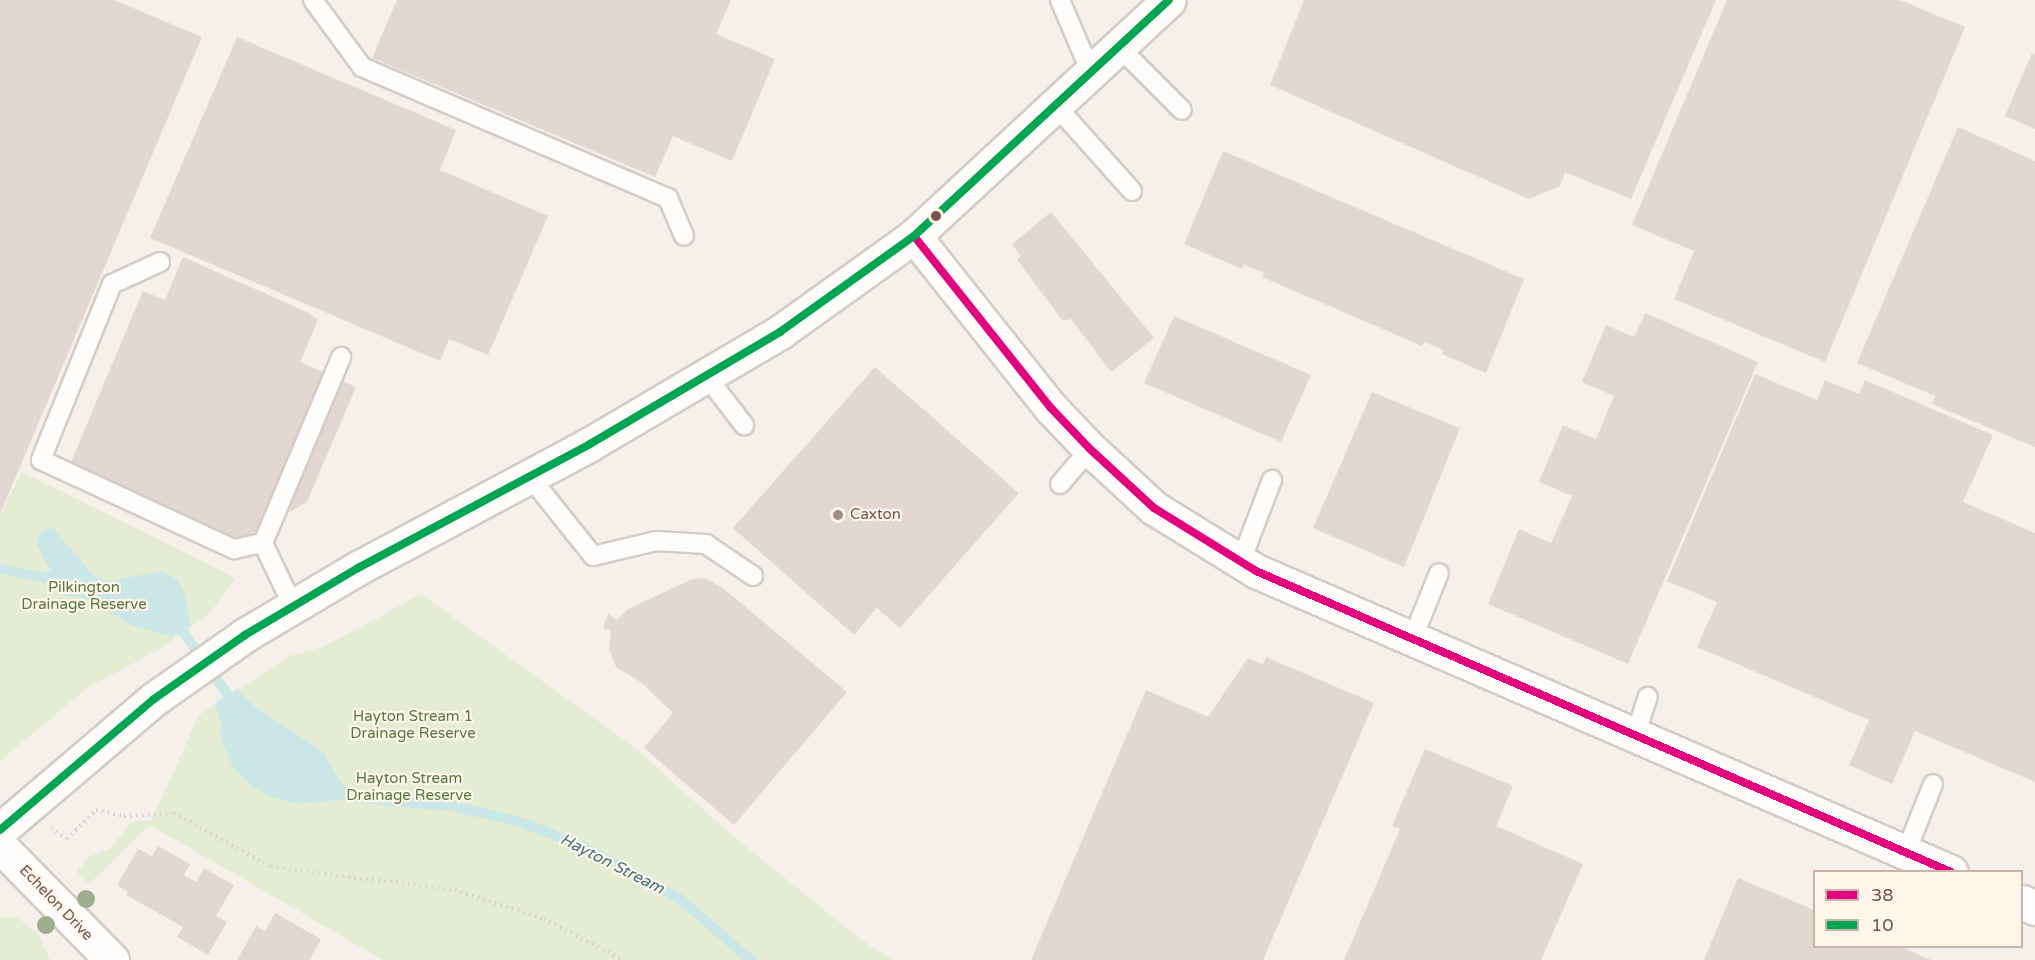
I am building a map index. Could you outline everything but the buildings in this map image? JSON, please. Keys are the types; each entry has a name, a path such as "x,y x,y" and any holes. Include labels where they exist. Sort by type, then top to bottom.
{"street":[{"path":"0,830 53,781 176,682 231,645 293,606 530,477 707,377 780,332 914,236 1122,49 1169,0"},
{"path":"914,236 1050,407 1090,449 1154,508 1241,561 1412,640 1636,733 1946,870"},
{"name":"Echelon Drive","path":"0,846 112,960"}],"lane":[{"path":"313,0 362,67 668,198 684,236"},
{"path":"1060,0 1092,75"},
{"path":"1122,49 1182,110"},
{"path":"1056,106 1132,191"},
{"path":"160,262 112,284 41,460 234,549 263,543"},
{"path":"293,606 263,543 341,357"},
{"path":"707,377 744,425"},
{"path":"1060,484 1090,449"},
{"path":"530,477 593,556 656,541 706,544 753,576"},
{"path":"1241,561 1272,480"},
{"path":"1412,640 1439,573"},
{"path":"1636,733 1648,697"},
{"path":"1906,852 1934,784"}],"path":[{"path":"48,826 67,839 96,810 124,816 174,813 271,867 455,890 544,919 623,960"}],"green space":[{"name":"Pilkington Drainage Reserve","path":"22,472 236,578 209,614 155,652 90,686 0,761 0,514"},
{"name":"Hayton Stream Drainage Reserve","path":"421,594 633,746 733,836 859,938 893,960 383,960 150,825 89,884 77,872 88,857 111,848 131,822 152,820 199,715 290,656 325,646"},
{"path":"0,917 17,917 38,934 50,960 0,960"}],"water":[{"path":"52,527 94,576 109,581 163,571 177,580 185,594 190,626 173,637 131,625 89,599 58,595 40,574 51,571 37,546 39,533"},
{"path":"237,689 255,707 323,752 343,786 359,798 297,804 270,797 253,787 233,768 219,732 222,725 215,703"}],"waterway":[{"name":"Hayton Stream","path":"0,569 52,579"},
{"name":"Hayton Stream","path":"171,623 179,626 236,706"},
{"name":"Hayton Stream","path":"347,792 359,798 450,806 518,821 582,846 680,899 751,960"}],"transit line":[{"name":"10","path":"0,830 154,699 245,635 358,568 590,444 780,332 914,236 1169,0"},
{"name":"38","path":"914,236 1050,407 1090,449 1154,508 1256,571 1946,870"}],"place":[{"name":"Caxton","path":"838,515"}],"park label":[{"name":"Hayton Stream 1 Drainage Reserve","path":"413,724"}]}
